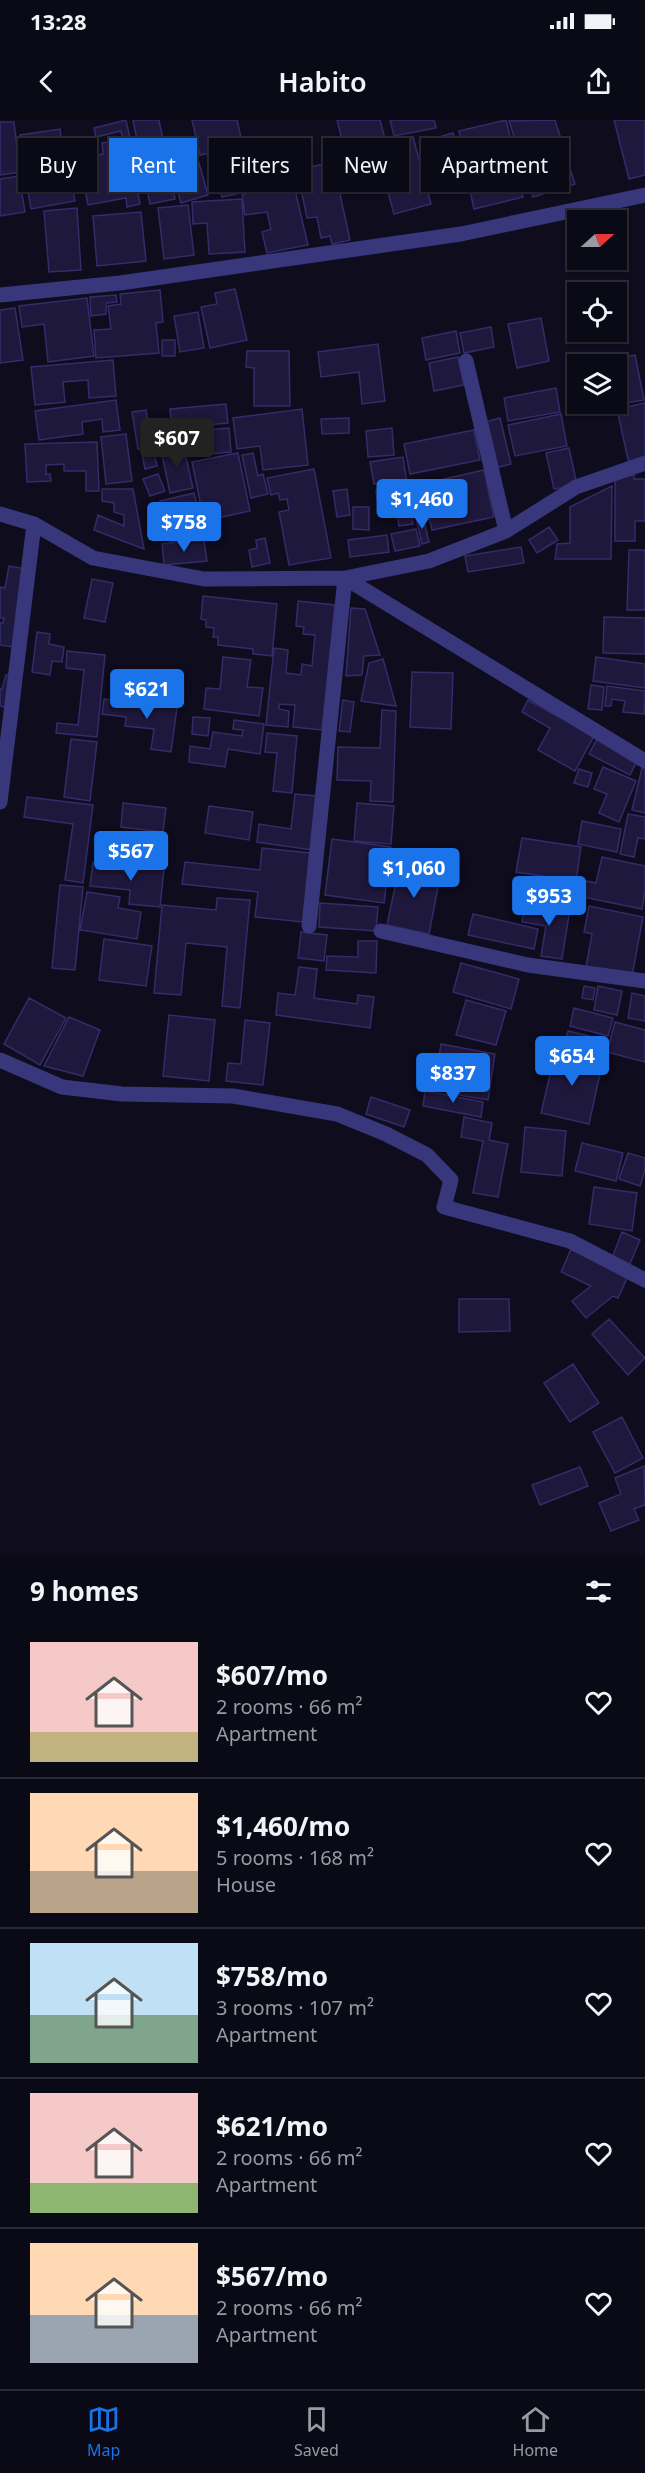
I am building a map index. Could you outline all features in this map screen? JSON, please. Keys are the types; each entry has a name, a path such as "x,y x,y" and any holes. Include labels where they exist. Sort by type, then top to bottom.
{"street":[{"path":"0,295 120,283 461,234 645,195"},
{"path":"466,362 506,531"},
{"path":"0,514 34,524 93,558 204,579 345,578 429,561 506,531 576,487 645,463"},
{"path":"0,802 34,524"},
{"path":"345,578 645,761"},
{"path":"309,926 345,578"},
{"path":"381,931 528,965 645,981"},
{"path":"0,1060 62,1087 122,1094 233,1096 337,1114 386,1134 427,1155 451,1180 444,1207 570,1240 645,1280"}],"building":[{"path":"126,120 130,138 123,138 121,131 96,137 94,128"},
{"path":"133,120 159,120 163,138 137,138"},
{"path":"192,120 237,120 241,138 209,138 209,153 200,155"},
{"path":"337,120 380,120 385,138 342,138"},
{"path":"390,120 434,120 436,128 394,136"},
{"path":"506,120 510,138 461,138 459,131"},
{"path":"555,120 561,138 514,138 509,121"},
{"path":"614,120 645,120 645,175 629,179"},
{"path":"0,122 14,122 18,172 0,175"},
{"path":"60,129 61,138 20,138 20,135"},
{"path":"453,133 454,138 436,138"},
{"path":"413,137 421,167 421,192 428,192 431,204 394,214 388,192 409,192 409,138"},
{"path":"109,142 109,192 138,192 140,204 127,207 126,198 88,205 86,192 97,192 97,155 103,154 102,143"},
{"path":"197,156 208,195 181,203 178,192 197,192"},
{"path":"323,164 323,192 340,192 350,240 332,244 330,236 321,238 317,217 307,218 302,192 311,192 311,167"},
{"path":"569,165 575,184 569,186"},
{"path":"18,176 18,192 22,192 25,212 0,216 0,179"},
{"path":"28,192 73,192 75,201 31,209"},
{"path":"148,192 174,192 175,199 150,204"},
{"path":"220,192 245,192 222,197"},
{"path":"250,192 296,192 308,245 267,253 262,232 271,229 267,212 245,215 242,195"},
{"path":"470,192 522,192 523,197 474,209"},
{"path":"531,192 549,192 533,197"},
{"path":"242,199 245,252 209,254 207,223 193,224 192,202"},
{"path":"188,205 194,255 164,259 158,208"},
{"path":"77,208 81,270 49,272 44,211"},
{"path":"141,212 146,261 97,266 93,216"},
{"path":"235,289 247,340 210,348 201,307 217,304 215,293"},
{"path":"160,290 163,322 156,323 159,353 96,358 94,330 111,329 108,306 121,304 120,294"},
{"path":"116,295 117,302 106,303 106,314 91,316 90,297"},
{"path":"87,298 94,356 48,362 44,324 22,327 19,306"},
{"path":"15,308 23,360 0,363 0,310"},
{"path":"198,312 204,348 180,352 174,316"},
{"path":"541,318 549,361 517,368 508,324"},
{"path":"491,327 494,347 464,353 460,333"},
{"path":"456,331 460,353 426,360 422,338"},
{"path":"162,340 175,340 175,356 162,356"},
{"path":"378,344 385,401 362,404 359,372 321,377 318,352"},
{"path":"247,351 289,351 290,406 254,406 254,368 246,367"},
{"path":"635,355 644,400 627,403 627,357"},
{"path":"458,357 464,385 434,391 429,363"},
{"path":"113,360 116,396 89,398 88,380 63,382 65,402 35,405 31,367"},
{"path":"556,388 560,412 508,421 504,398"},
{"path":"116,400 120,430 103,432 102,419 82,422 83,434 39,440 35,411"},
{"path":"645,403 645,460 629,464 618,414 627,414 627,407"},
{"path":"226,404 228,423 172,428 170,409"},
{"path":"302,409 308,465 263,470 260,446 237,449 233,418"},
{"path":"146,410 152,446 138,449 132,412"},
{"path":"561,414 567,446 515,456 508,425"},
{"path":"349,418 349,433 322,434 321,419"},
{"path":"500,418 511,464 495,468 485,422"},
{"path":"229,428 231,452 197,455 195,431"},
{"path":"392,428 394,455 368,457 366,431"},
{"path":"474,430 480,460 410,474 404,444"},
{"path":"126,434 132,481 106,484 101,437"},
{"path":"97,442 99,491 86,491 86,471 64,471 64,464 46,465 46,474 50,474 51,481 27,482 25,444"},
{"path":"183,445 193,488 170,493 161,450"},
{"path":"569,448 577,485 554,489 546,453"},
{"path":"154,452 157,466 145,469 142,454"},
{"path":"238,453 250,511 204,521 192,462"},
{"path":"253,453 258,476 263,474 268,494 251,498 242,455"},
{"path":"403,457 413,524 399,526 396,504 389,505 388,498 377,499 376,490 390,488 389,482 374,484 370,462"},
{"path":"314,469 331,558 289,565 279,512 289,510 287,499 280,500 278,493 271,495 267,478"},
{"path":"484,470 494,517 432,530 422,484"},
{"path":"158,474 165,491 150,496 143,479"},
{"path":"615,475 634,475 634,479 645,479 645,521 635,521 635,541 615,541"},
{"path":"612,486 611,559 555,559 557,544 570,543 570,507"},
{"path":"102,489 133,489 144,549 94,530 98,515 124,526 124,515 114,512 114,503 102,501"},
{"path":"347,489 350,515 337,517 333,491"},
{"path":"194,493 204,534 170,542 160,501"},
{"path":"353,507 369,507 369,530 353,529"},
{"path":"423,517 429,542 422,544 416,518"},
{"path":"549,527 558,540 537,553 529,540"},
{"path":"416,529 420,546 395,551 391,534"},
{"path":"387,535 389,552 350,557 348,540"},
{"path":"265,538 270,563 252,567 249,550 257,548 256,540"},
{"path":"204,540 207,561 164,565 162,544"},
{"path":"521,547 524,563 468,572 465,556"},
{"path":"629,550 645,550 645,610 627,610"},
{"path":"9,566 27,569 13,647 0,645 0,623 3,623 4,618 0,618 0,587 5,588"},
{"path":"92,579 113,583 105,622 84,618"},
{"path":"203,596 277,604 272,656 253,654 253,649 218,645 218,637 213,637 214,628 206,627 206,620 201,619"},
{"path":"298,601 335,605 322,730 293,727 295,705 279,704 279,709 289,711 288,727 266,725 274,648 288,650 286,673 301,675 302,664 312,666 315,635 303,634 304,627 296,626"},
{"path":"351,608 365,609 380,655 364,656 362,675 346,676"},
{"path":"604,617 645,618 645,654 603,653"},
{"path":"37,632 50,634 49,644 64,647 62,662 52,661 50,675 32,672"},
{"path":"67,651 105,655 97,737 56,733 57,723 78,725 84,670 66,668"},
{"path":"223,657 251,660 247,687 263,688 259,716 204,709 206,688 220,689"},
{"path":"596,657 645,664 645,688 593,681"},
{"path":"383,659 396,706 361,701 369,663"},
{"path":"412,672 453,673 451,729 410,727"},
{"path":"6,675 17,678 9,708 0,706 0,689 2,689"},
{"path":"591,685 604,687 602,710 588,709"},
{"path":"607,686 645,691 644,714 623,712 625,701 612,699 611,706 605,706"},
{"path":"104,699 177,708 171,752 151,749 154,729 125,726 126,717 102,714"},
{"path":"343,700 354,702 350,732 339,731"},
{"path":"528,700 594,736 575,771 538,750 550,728 522,712"},
{"path":"382,710 396,711 393,802 370,801 371,781 337,780 338,747 380,748"},
{"path":"193,717 210,718 208,736 192,734"},
{"path":"234,720 264,724 260,754 228,749 225,767 189,762 190,746 210,749 213,732 242,736 243,730 233,729"},
{"path":"267,733 297,736 292,793 273,791 277,753 265,752"},
{"path":"71,739 97,742 90,801 64,797"},
{"path":"597,739 637,761 630,775 589,754"},
{"path":"603,767 636,781 619,822 599,813 607,794 594,789"},
{"path":"642,768 645,769 645,813 632,810"},
{"path":"579,769 592,773 588,787 574,783"},
{"path":"295,794 318,796 312,850 257,842 259,824 291,829"},
{"path":"27,797 93,805 83,883 65,880 73,824 24,817"},
{"path":"123,803 166,808 163,832 121,827"},
{"path":"357,803 394,806 391,844 354,841"},
{"path":"209,806 253,812 249,840 205,833"},
{"path":"628,814 645,817 645,839 638,838 634,857 620,854"},
{"path":"582,821 621,829 617,852 578,844"},
{"path":"128,832 163,834 160,867 113,863 114,842 127,843"},
{"path":"522,838 581,847 576,881 516,872"},
{"path":"332,839 391,847 384,903 325,895"},
{"path":"262,848 310,853 303,922 255,917 258,892 182,884 185,862 260,870"},
{"path":"602,857 645,866 645,892 642,909 578,896 581,880 596,883"},
{"path":"93,862 164,869 160,907 129,904 130,890 90,886"},
{"path":"400,864 441,872 429,934 387,925"},
{"path":"517,878 574,887 571,906 514,896"},
{"path":"60,885 83,887 75,970 52,968"},
{"path":"87,892 120,897 118,908 141,912 137,939 80,930"},
{"path":"217,898 250,900 240,1008 222,1006 227,947 186,943 181,995 154,993 162,905 216,910"},
{"path":"525,902 570,909 562,959 541,956 546,926 522,922"},
{"path":"320,903 378,907 376,931 319,927"},
{"path":"589,906 643,917 632,976 586,967 592,934 584,932"},
{"path":"473,914 538,929 534,949 468,935"},
{"path":"301,932 327,935 324,961 298,958"},
{"path":"104,939 152,946 146,986 99,980"},
{"path":"358,941 377,941 376,973 326,970 327,956 358,957"},
{"path":"461,963 519,979 511,1009 453,992"},
{"path":"299,967 317,969 314,998 357,1004 358,995 374,997 370,1028 276,1015 278,993 295,995"},
{"path":"584,986 595,988 593,1000 582,998"},
{"path":"598,986 622,991 617,1015 594,1010"},
{"path":"632,993 645,996 645,1021 628,1018"},
{"path":"29,998 66,1018 40,1065 4,1044"},
{"path":"466,1000 506,1011 496,1045 456,1035"},
{"path":"574,1008 613,1018 608,1036 570,1026"},
{"path":"169,1015 215,1020 209,1081 163,1076"},
{"path":"69,1017 100,1030 83,1076 44,1066"},
{"path":"245,1020 270,1023 263,1085 226,1081 228,1063 241,1064"},
{"path":"615,1022 645,1030 645,1062 607,1052"},
{"path":"568,1031 606,1040 602,1056 564,1047"},
{"path":"441,1044 495,1054 488,1100 458,1095 462,1067 438,1063"},
{"path":"556,1049 603,1060 589,1124 541,1113"},
{"path":"425,1091 483,1102 481,1117 423,1106"},
{"path":"371,1097 410,1110 404,1127 366,1114"},
{"path":"464,1117 492,1123 489,1140 508,1144 498,1197 473,1193 483,1141 461,1137"},
{"path":"525,1127 566,1131 562,1176 521,1172"},
{"path":"582,1143 623,1153 616,1181 575,1171"},
{"path":"628,1153 645,1158 645,1170 640,1186 619,1179"},
{"path":"594,1187 637,1193 632,1231 589,1224"},
{"path":"622,1232 640,1240 629,1266 612,1258"},
{"path":"571,1249 628,1276 618,1298 613,1296 586,1318 572,1301 591,1286 561,1272"},
{"path":"459,1299 509,1299 510,1331 459,1332"},
{"path":"609,1319 645,1358 628,1375 592,1334"},
{"path":"573,1364 599,1403 570,1422 544,1383"},
{"path":"622,1417 643,1458 615,1473 593,1432"},
{"path":"644,1466 645,1505 634,1509 639,1520 611,1531 599,1503 621,1494 615,1478"},
{"path":"580,1467 588,1486 540,1505 532,1485"}]}
